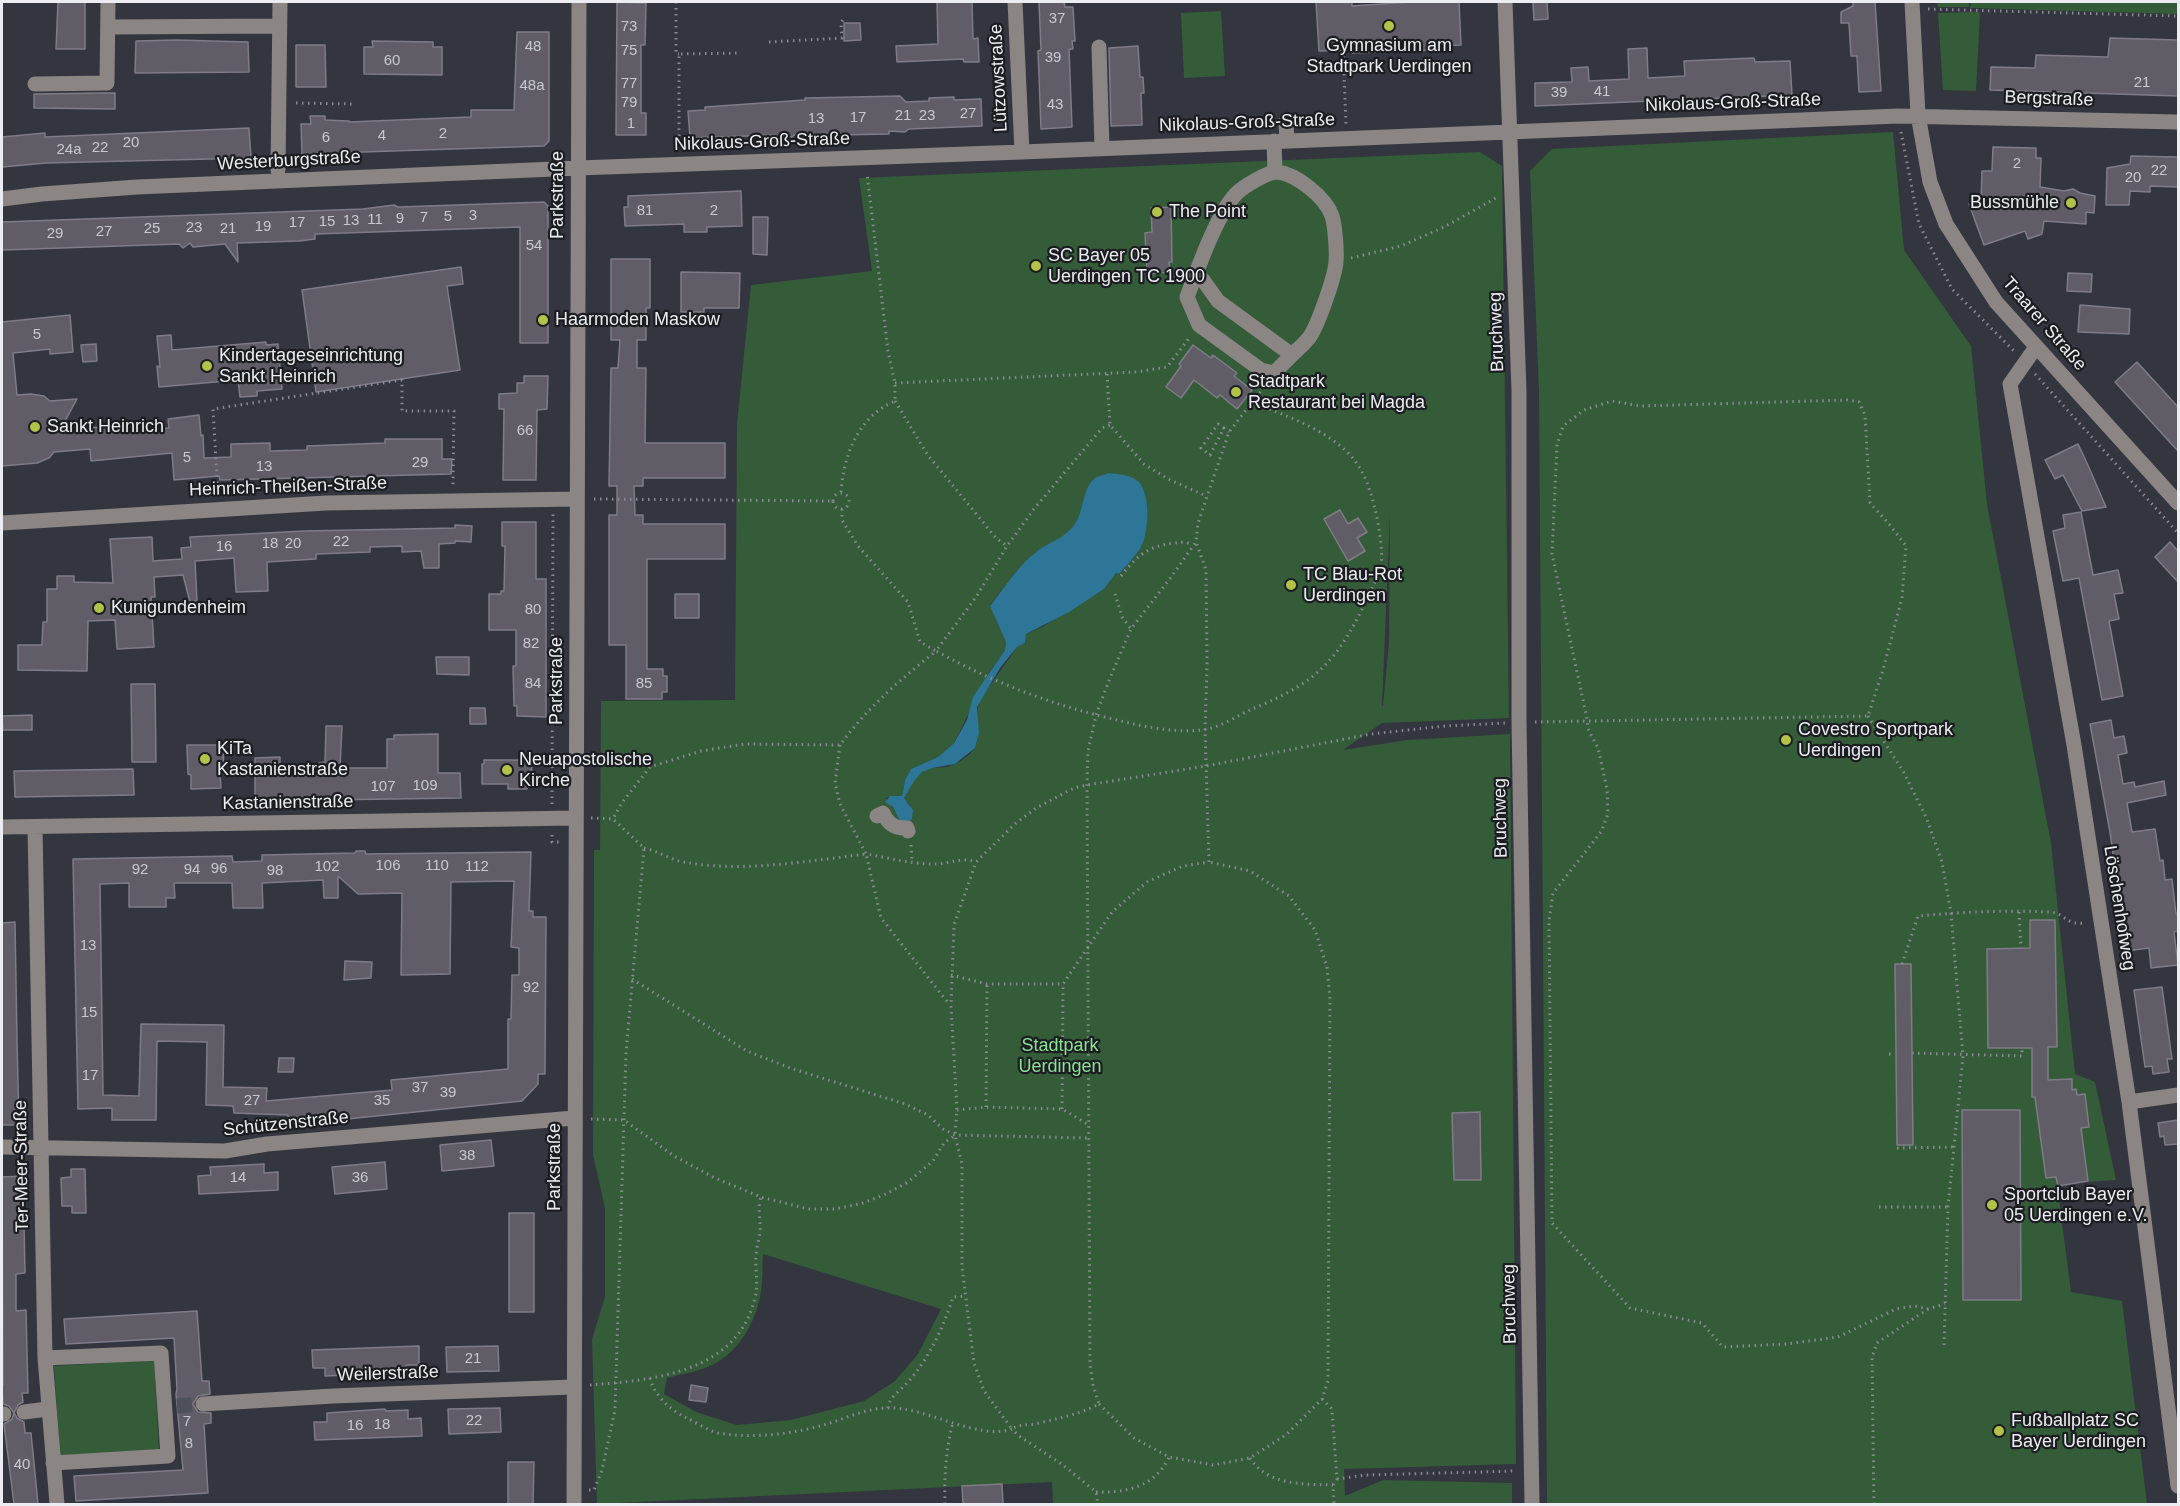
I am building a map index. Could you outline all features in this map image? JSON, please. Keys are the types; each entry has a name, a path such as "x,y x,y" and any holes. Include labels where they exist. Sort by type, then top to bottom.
{"street":[{"path":"35,84 107,83 108,2"},
{"path":"278,170 280,2"},
{"name":"Parkstraße","path":"574,1498 579,2"},
{"name":"Lützowstraße","path":"1015,2 1022,152"},
{"name":"Bruchweg","path":"1505,2 1519,391 1519,722 1532,1504"},
{"name":"Traarer Straße","path":"1912,5 1918,115 1930,182 1946,224 1996,302 2178,502"},
{"path":"108,27 279,26"},
{"path":"1099,47 1102,148"},
{"name":"Nikolaus-Groß-Straße","path":"578,168 1918,115"},
{"name":"Bergstraße","path":"1918,115 2178,122"},
{"path":"1275,172 1286,122"},
{"name":"Westerburgstraße","path":"2,199 136,187 578,168"},
{"path":"1275,172 1292,177 1324,200 1333,218 1336,262 1329,289 1310,338 1274,373 1261,370 1199,325 1187,297 1219,222 1236,194 1258,179 1275,172"},
{"path":"1196,274 1218,301 1292,355"},
{"name":"Löschenhofweg","path":"2036,347 2010,384 2074,745 2129,1102 2178,1468 2178,1486"},
{"name":"Heinrich-Theißen-Straße","path":"2,523 326,503 577,499"},
{"path":"877,816 883,813 891,825 898,829 907,828 909,834"},
{"name":"Kastanienstraße","path":"2,827 576,818"},
{"name":"Ter-Meer-Straße","path":"34,827 45,1358 57,1504"},
{"path":"2129,1102 2178,1095"},
{"name":"Schützenstraße","path":"2,1147 225,1151 267,1144 574,1118"},
{"path":"45,1358 161,1353 171,1406 168,1455 53,1463"},
{"name":"Weilerstraße","path":"203,1404 333,1396 573,1387"},
{"path":"24,1412 48,1409"}],"path":[{"path":"676,2 676,54 679,54 681,113 678,118 680,164"},
{"path":"1912,5 2178,16"},
{"path":"769,42 842,38 841,23 844,18"},
{"path":"1343,50 1347,138"},
{"path":"679,54 741,53"},
{"path":"279,103 353,104"},
{"path":"867,158 868,189 896,401 927,454 996,537 1007,546"},
{"path":"1336,262 1401,246 1444,227 1493,198 1512,197"},
{"path":"895,383 1107,374 1167,367 1199,325"},
{"path":"1062,1109 1063,984 1089,949 1112,912 1147,882 1183,866 1209,862 1251,871 1289,896 1315,930 1327,968 1330,999 1328,1382 1322,1399 1287,1434 1250,1458 1214,1465 1169,1457 1134,1438 1099,1404 1093,1385 1090,1365 1089,949 1087,785 1089,751 1096,715 1131,629 1194,543 1206,496 1229,432 1274,373"},
{"path":"1107,374 1110,424 1144,464 1168,479 1206,496"},
{"path":"219,509 213,410 402,380 402,411 454,411 453,501"},
{"path":"1868,716 1884,670 1902,598 1906,546 1870,503 1865,415 1858,402 1847,400 1641,406 1612,400 1584,410 1563,426 1557,445 1552,555 1588,729 1598,748 1607,789 1608,814 1601,832 1553,893 1549,921 1552,1222 1630,1308 1702,1323 1723,1347 1786,1344 1838,1337 1896,1309 1914,1305 1928,1309"},
{"path":"841,492 845,462 857,433 886,405 896,401"},
{"path":"842,509 842,520 858,546 908,602 920,642 1013,689 1062,706 1141,726 1180,731 1204,730 1267,703 1312,677 1343,646 1381,568 1378,518 1361,470 1338,443 1294,420 1252,402"},
{"path":"951,1005 881,918 866,854 780,865 712,866 680,861 655,850 644,848 613,819 621,804 650,767 701,751 745,744 840,745 858,720 880,698 936,651 976,597 1007,546 1034,509 1102,428 1110,424"},
{"path":"1224,428 1210,455 1201,448 1218,424 1224,428 1229,432"},
{"path":"832,501 834,496 841,492"},
{"path":"832,501 836,508 842,509 848,505 849,499 841,492"},
{"path":"552,842 553,499"},
{"path":"577,499 832,501"},
{"path":"1121,576 1142,553 1154,547 1194,543 1201,553 1206,570 1207,664 1204,730 1209,862"},
{"path":"1115,594 1122,617 1131,629"},
{"path":"1169,1457 1155,1476 1137,1489 1116,1493 1096,1492 1063,1465 1012,1429 984,1391 974,1363 962,1267 962,1164 955,1135 957,1110 951,975 954,925 976,862 1016,823 1036,808 1074,788 1206,766 1371,734 1445,726 1519,722 1868,716"},
{"path":"1868,716 1904,773 1926,817 1942,862 1951,913 1963,1056 1948,1207 1944,1346"},
{"path":"909,834 912,862"},
{"path":"574,1498 594,1490 602,1470 615,1410 626,1053 644,848"},
{"path":"2019,912 2021,948"},
{"path":"1902,964 1918,916 1951,913 2055,912 2073,924 2101,921"},
{"path":"951,975 987,984 1063,984"},
{"path":"632,979 747,1051 790,1068 905,1104 928,1115 943,1130 955,1135 1089,1138"},
{"path":"986,1107 987,984"},
{"path":"1912,1053 2022,1056 2022,1047"},
{"path":"1889,1054 1895,1054"},
{"path":"957,1110 986,1107 1062,1109 1089,1125"},
{"path":"574,1118 624,1120 674,1156 715,1178 761,1197 808,1209 835,1209 863,1203 886,1194 908,1182 933,1161 944,1143 955,1135"},
{"path":"1897,1148 1954,1147"},
{"path":"573,1387 650,1378 685,1369 715,1357 730,1345 741,1331 756,1293 756,1255 760,1233 758,1205 761,1197"},
{"path":"1879,1207 1948,1207"},
{"path":"888,1408 889,1401 909,1382 927,1356 944,1324 953,1297 966,1296"},
{"path":"1874,1504 1872,1357 1878,1343 1928,1309 1946,1304"},
{"path":"650,1378 653,1390 676,1413 716,1432 751,1436 796,1431 862,1412 888,1408 1003,1432 1020,1424 1035,1424 1081,1413 1099,1404"},
{"path":"1322,1399 1332,1409 1337,1479 1333,1485 1334,1504"},
{"path":"945,1504 944,1486 952,1422"},
{"path":"1250,1458 1256,1467 1279,1481 1333,1485"},
{"path":"1337,1479 1366,1475 1532,1470"},
{"path":"1096,1492 1098,1504"}],"green space":[{"path":"1937,2 1969,2 1969,7 1938,7"},
{"path":"1971,2 2178,2 2178,14 1970,8"},
{"path":"1221,11 1225,76 1184,78 1181,13"},
{"path":"1980,12 1976,91 1943,90 1938,13"},
{"name":"Covestro Sportpark Uerdingen","path":"1893,132 1904,250 1971,346 1987,504 2051,843 2075,1074 2095,1082 2116,1180 2057,1184 2071,1292 2122,1301 2147,1504 1547,1504 1539,392 1530,171 1552,149"},
{"name":"Stadtpark Uerdingen","path":"1480,152 1502,166 1509,718 1382,723 1343,750 1407,740 1510,734 1516,1464 1344,1469 1345,1496 1383,1480 1512,1483 1512,1504 1053,1504 1052,1482 597,1504 592,1339 605,1297 605,1208 593,1155 594,850 600,850 601,701 735,700 737,424 751,285 872,271 859,178","holes":["1213,355 1237,373 1218,398 1194,380","1143,489 1147,518 1139,551 1119,574 1116,573 1104,589 1042,627 1026,634 1025,643 1017,647 980,700 978,738 973,750 954,765 929,768 919,774 904,798 911,806 896,812 886,799 890,796 902,797 905,780 911,769 938,757 954,743 989,673 1005,650 1006,642 990,605 1029,558 1042,548 1061,539 1071,530 1080,515 1085,496","1390,514 1389,642 1382,706","763,1254 941,1309 918,1354 895,1381 864,1401 791,1420 737,1425 696,1412 664,1394 667,1378 710,1366 735,1348 754,1317 762,1282"]},
{"path":"154,1360 159,1451 60,1457 54,1366"}],"water":[{"path":"1108,473 1133,478 1143,488 1147,505 1147,525 1140,549 1104,589 1069,612 1026,634 1025,643 1017,647 1000,668 977,707 979,733 975,748 955,764 922,772 904,798 913,810 912,819 907,823 900,821 893,807 885,802 890,796 902,796 905,780 911,769 938,757 954,743 967,720 973,697 1005,650 1006,642 990,606 1029,558 1070,530 1080,513 1087,488 1095,478"}],"building":[{"path":"58,2 85,2 85,49 56,49"},
{"path":"617,2 646,3 645,45 641,45 641,113 646,113 646,135 616,135"},
{"path":"937,2 972,2 973,39 978,38 979,62 964,62 963,59 897,62 896,46 938,44"},
{"path":"1039,2 1064,2 1065,7 1073,7 1075,41 1072,41 1073,49 1069,49 1072,127 1041,129"},
{"name":"Gymnasium am Stadtpark Uerdingen","path":"1316,2 1352,2 1352,6 1459,2 1461,45 1433,46 1433,50 1352,53 1352,50 1319,51"},
{"path":"1533,2 1547,2 1548,19 1534,20"},
{"path":"1853,2 1875,2 1881,91 1859,92 1857,56 1851,56 1849,23 1841,23 1841,12 1853,6"},
{"path":"844,23 860,23 861,40 844,41"},
{"path":"517,32 549,32 549,141 544,146 302,154 301,124 311,124 310,116 325,116 325,120 349,122 471,117 471,110 514,110"},
{"path":"2110,38 2178,40 2178,96 1990,90 1991,67 2035,68 2036,55 2108,57"},
{"path":"136,41 248,42 249,72 135,73"},
{"path":"372,41 433,42 433,47 442,47 442,75 364,74 364,47 373,47"},
{"path":"296,45 325,45 326,87 296,87"},
{"path":"1138,46 1140,77 1143,77 1144,93 1141,93 1142,125 1111,126 1109,48"},
{"path":"1647,48 1648,78 1685,76 1684,61 1754,58 1755,62 1790,61 1792,95 1535,106 1535,83 1572,82 1571,68 1588,67 1589,81 1629,79 1628,49"},
{"path":"115,93 115,109 34,108 34,94"},
{"path":"900,96 906,102 954,97 954,100 981,99 982,126 909,129 905,132 889,131 889,134 824,133 819,137 813,133 796,134 792,137 783,135 779,141 775,135 690,138 688,111 705,110 705,107 805,100 805,98"},
{"path":"249,128 251,158 46,163 2,167 2,137 45,133 45,137"},
{"path":"1993,147 2036,148 2036,158 2041,158 2040,187 2064,191 2073,189 2095,196 2094,213 2086,212 2086,224 2044,221 2042,234 2028,239 2025,231 1984,245 1969,204 1981,200 1982,171 1992,171"},
{"path":"2131,156 2178,157 2178,187 2150,186 2150,192 2130,191 2129,205 2106,205 2107,168 2130,164"},
{"path":"741,191 742,226 707,227 707,232 684,232 684,224 625,226 624,207 628,207 628,196"},
{"path":"544,202 548,206 548,343 520,343 520,227 315,234 315,239 299,241 237,243 238,262 225,244 193,247 190,243 183,248 179,244 2,250 2,222 363,209 394,205 398,207"},
{"path":"1171,207 1172,262 1169,262 1170,272 1147,274 1145,233 1152,232 1151,208"},
{"path":"753,217 768,217 767,255 753,254"},
{"path":"611,259 650,259 650,308 646,308 646,340 637,340 637,368 646,368 645,443 725,443 725,478 643,478 643,486 634,486 635,515 643,515 643,524 725,524 725,559 647,559 647,669 663,669 663,676 667,676 667,692 662,692 662,699 626,699 626,645 609,645 609,515 617,515 617,486 609,486 611,368 618,368 620,340 611,340"},
{"path":"461,267 463,284 447,286 460,370 316,392 302,290"},
{"path":"681,272 740,273 739,308 704,308 704,312 681,312"},
{"path":"2068,273 2092,274 2091,292 2067,291"},
{"path":"2080,305 2130,309 2129,334 2078,332"},
{"path":"70,315 73,352 50,354 50,349 13,353 17,395 44,396 50,401 77,399 60,430 128,425 129,431 169,428 168,419 199,415 204,458 231,457 231,444 270,443 270,451 307,450 307,446 385,443 385,439 442,439 442,459 452,459 451,474 220,480 219,476 174,480 172,453 91,461 90,449 54,452 49,458 37,463 2,466 2,322"},
{"name":"Kindertageseinrichtung Sankt Heinrich","path":"171,335 172,350 266,342 266,345 278,344 282,389 257,391 257,396 240,397 238,380 159,387 157,336"},
{"path":"96,344 97,361 83,362 81,345"},
{"path":"1193,345 1211,358 1213,355 1237,373 1234,376 1252,390 1237,409 1220,395 1217,398 1194,380 1181,398 1166,387"},
{"path":"2137,362 2178,407 2178,451 2115,382"},
{"path":"524,376 548,376 547,409 537,410 536,480 503,480 504,409 499,409 499,394 517,393 517,383 524,383"},
{"path":"2078,444 2106,507 2082,511 2063,475 2055,479 2045,460"},
{"path":"1340,510 1348,524 1358,518 1367,532 1357,538 1365,551 1348,561 1324,519"},
{"path":"2081,512 2093,575 2118,570 2123,593 2114,594 2119,619 2109,621 2123,696 2102,700 2079,578 2063,581 2053,531 2065,528 2063,515"},
{"path":"502,522 536,522 536,579 546,579 546,717 517,716 517,706 514,706 513,666 516,666 516,630 489,630 489,594 501,594 501,591 504,591 505,546 502,546"},
{"path":"455,525 472,526 471,542 455,541 455,543 439,544 439,568 424,568 421,551 402,552 402,546 370,547 370,552 316,554 316,559 267,562 268,591 236,592 234,558 195,561 197,601 190,602 183,575 154,577 155,597 151,597 154,647 117,649 115,620 88,621 87,671 18,670 18,645 42,645 43,622 47,622 47,589 57,589 57,576 74,576 74,582 113,583 110,539 152,537 153,561 182,559 181,548 191,547 190,537 304,531 455,528"},
{"path":"2170,542 2178,551 2178,582 2155,557"},
{"path":"675,594 699,594 699,618 675,618"},
{"path":"436,657 469,657 469,675 437,674"},
{"path":"131,684 155,684 156,762 132,762"},
{"path":"470,708 485,708 486,724 470,724"},
{"path":"32,715 32,730 3,730 2,716"},
{"path":"2111,720 2114,738 2124,736 2127,753 2118,755 2123,784 2134,782 2135,787 2164,781 2166,795 2127,803 2132,832 2155,829 2160,861 2163,860 2165,880 2172,879 2176,914 2178,914 2178,931 2174,932 2178,965 2151,968 2149,948 2126,951 2110,832 2090,724"},
{"path":"326,726 342,726 340,768 387,768 387,739 394,739 394,735 438,734 438,773 460,773 461,798 255,801 255,758 280,757 280,767 319,766 319,763 325,762"},
{"name":"KiTa Kastanienstraße","path":"187,745 223,745 224,773 220,774 221,788 191,789"},
{"name":"Neuapostolische Kirche","path":"484,760 527,760 531,762 532,776 527,777 527,789 508,789 508,784 482,784"},
{"path":"133,769 134,795 15,797 14,771"},
{"path":"356,851 365,851 366,854 531,852 529,911 533,911 533,917 546,917 545,1074 538,1074 538,1084 522,1101 289,1125 288,1115 234,1113 233,1106 206,1105 207,1042 157,1041 156,1120 112,1120 112,1108 78,1109 73,859 232,856 233,862 262,861 262,855 355,853","holes":["338,876 358,894 402,893 401,975 450,974 451,882 514,881 511,947 519,948 519,975 512,975 511,1019 508,1019 508,1069 391,1080 392,1090 266,1101 267,1088 223,1087 224,1025 141,1024 139,1096 103,1095 100,884 129,883 129,907 166,907 166,898 175,898 174,883 232,883 233,908 263,908 262,883 323,880 324,898 338,898"]},
{"path":"2030,920 2055,920 2057,1047 2048,1047 2048,1080 2072,1079 2072,1090 2076,1089 2077,1095 2085,1094 2089,1127 2081,1128 2088,1181 2058,1186 2056,1177 2046,1178 2035,1097 2032,1097 2032,1048 1988,1048 1987,949 2030,948"},
{"path":"15,922 19,1125 2,1125 2,923"},
{"path":"345,961 372,962 371,978 344,980"},
{"path":"1895,964 1911,964 1913,1145 1897,1145"},
{"path":"2162,987 2172,1059 2167,1059 2169,1072 2153,1074 2152,1066 2145,1067 2134,990"},
{"path":"279,1058 294,1058 293,1072 278,1072"},
{"name":"Sportclub Bayer 05 Uerdingen e.V.","path":"1962,1110 2020,1110 2021,1300 1963,1300"},
{"path":"1480,1112 1481,1180 1454,1180 1452,1113"},
{"path":"2178,1120 2178,1144 2165,1145 2164,1136 2160,1137 2158,1123"},
{"path":"491,1140 494,1166 442,1171 440,1145"},
{"path":"385,1162 387,1189 335,1194 332,1167"},
{"path":"264,1164 264,1173 278,1172 278,1190 199,1194 198,1176 211,1175 210,1167"},
{"path":"71,1169 85,1169 86,1213 72,1213 72,1206 62,1206 61,1178 71,1177"},
{"path":"23,1176 25,1273 16,1274 16,1311 26,1310 28,1393 22,1393 23,1402 18,1405 14,1413 9,1406 3,1404 2,1385 2,1177"},
{"path":"509,1213 534,1213 534,1312 509,1312"},
{"path":"197,1311 202,1381 209,1381 210,1394 198,1396 193,1404 198,1412 211,1413 211,1423 204,1424 208,1493 76,1501 74,1476 183,1470 176,1394 174,1338 66,1344 64,1319"},
{"path":"419,1346 419,1365 406,1365 407,1373 348,1377 348,1375 325,1376 325,1368 313,1368 312,1350"},
{"path":"498,1346 499,1371 447,1372 446,1347"},
{"path":"691,1385 708,1388 706,1402 689,1400"},
{"path":"500,1408 501,1432 449,1434 448,1409"},
{"path":"385,1409 386,1411 408,1410 408,1419 421,1418 422,1436 315,1440 314,1422 327,1422 327,1413"},
{"path":"14,1413 24,1422 25,1433 31,1433 38,1504 14,1504 4,1424 12,1419"},
{"path":"508,1462 534,1462 533,1504 508,1504"},
{"path":"1002,1484 1003,1504 963,1504 962,1486"}],"tunnel":[{"path":"177,1406 203,1404"}],"place":[{"name":"Gymnasium am Stadtpark Uerdingen","path":"1389,26"},
{"name":"Bussmühle","path":"2071,203"},
{"name":"The Point","path":"1157,212"},
{"name":"SC Bayer 05 Uerdingen TC 1900","path":"1036,266"},
{"name":"Haarmoden Maskow","path":"543,320"},
{"name":"Kindertageseinrichtung Sankt Heinrich","path":"207,366"},
{"name":"Stadtpark Restaurant bei Magda","path":"1236,392"},
{"name":"Sankt Heinrich","path":"35,427"},
{"name":"TC Blau-Rot Uerdingen","path":"1291,585"},
{"name":"Kunigundenheim","path":"99,608"},
{"name":"Covestro Sportpark Uerdingen","path":"1786,740"},
{"name":"KiTa Kastanienstraße","path":"205,759"},
{"name":"Neuapostolische Kirche","path":"507,770"},
{"name":"Sportclub Bayer 05 Uerdingen e.V.","path":"1992,1205"},
{"name":"Fußballplatz SC Bayer Uerdingen","path":"1999,1431"}]}
